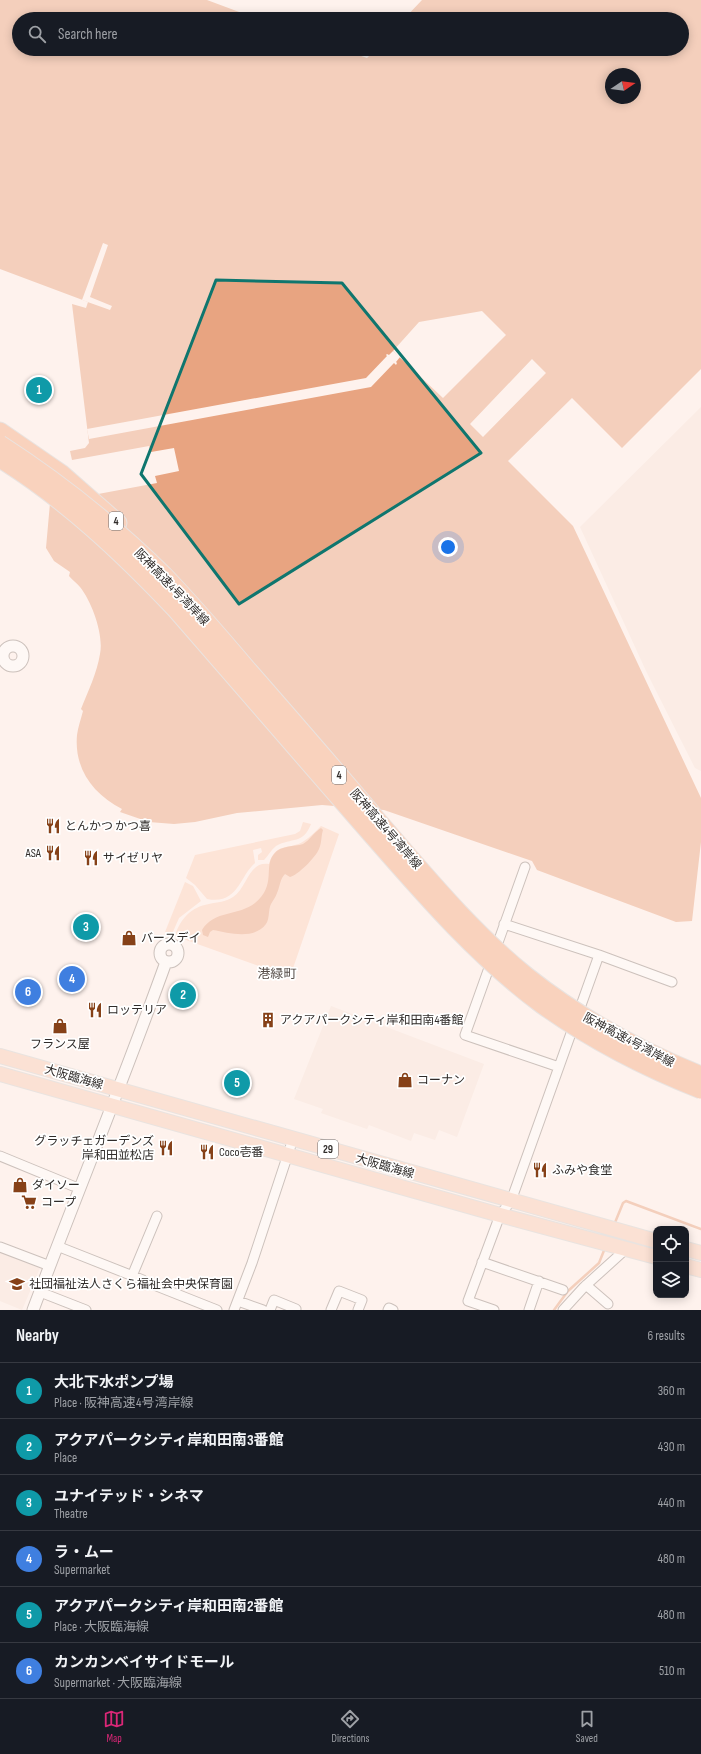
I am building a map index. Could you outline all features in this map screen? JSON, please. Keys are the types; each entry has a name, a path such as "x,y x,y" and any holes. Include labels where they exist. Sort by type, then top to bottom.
{"highway":[{"name":"4","path":"0,431 61,473 93,500 125,529 164,575"},
{"name":"阪神高速4号湾岸線","path":"0,444 48,476 82,502 164,575 221,638 442,894 501,953 552,995 609,1031 646,1051 701,1076"},
{"name":"阪神高速4号湾岸線","path":"0,459 51,495 144,576 176,610 417,886 460,933 488,959 542,1004 570,1024 639,1063 701,1090"},
{"name":"4","path":"0,465 51,495"}],"main road":[{"name":"大阪臨海線","path":"0,1056 293,1140 653,1240"},
{"name":"大阪臨海線","path":"0,1074 113,1104 500,1215 653,1256"},
{"path":"689,1250 701,1253"},
{"path":"689,1267 701,1270"}],"street":[{"path":"525,867 465,1035 559,1067"},
{"path":"504,924 600,955 672,982"},
{"path":"494,1310 468,1300 500,1215 511,1201 600,955"},
{"path":"33,1310 119,1090 166,962"},
{"path":"234,1310 252,1263 293,1140"},
{"path":"0,1156 74,1186"},
{"path":"132,1276 157,1216"},
{"path":"57,1246 143,1280"},
{"path":"0,1247 50,1266"},
{"path":"563,1310 586,1285 626,1249"},
{"path":"482,1262 563,1290"},
{"path":"529,1310 539,1282"},
{"path":"154,1285 217,1310"},
{"path":"586,1285 608,1304"},
{"path":"331,1310 339,1291 362,1300 358,1310"},
{"path":"40,1292 86,1310"},
{"path":"270,1310 274,1300 296,1308 295,1310"},
{"path":"238,1301 263,1310"},
{"path":"388,1310 389,1308 393,1310"}],"highlighted area":[{"path":"216,280 342,283 481,453 239,604 141,474"}],"shaded area":[{"path":"0,0 207,0 239,12 12,12 12,56 361,56 367,58 369,56 689,56 689,12 411,12 422,0 701,0 701,369 622,448 572,398 508,461 573,526 701,798 701,842 692,921 676,922 537,870 532,861 384,810 322,805 237,813 195,822 174,824 149,822 120,812 122,809 102,796 94,788 82,769 77,747 77,732 83,711 81,709 97,668 100,654 101,646 99,628 93,610 84,593 69,576 70,572 54,561 46,548 50,503 157,483 155,476 179,471 174,448 151,452 149,446 72,460 70,451 85,448 89,443 72,304 86,308 88,302 0,269","holes":["482,311 506,335 443,398 393,351 419,322","532,359 546,373 483,437 470,424"]},
{"path":"701,407 701,771 695,768 647,673 580,527"},
{"path":"303,822 311,824 308,831 301,838 276,846 264,860 258,860 258,855 262,852 261,848 253,850 255,863 232,894 225,898 217,900 207,899 195,885 186,878 195,855 295,834 300,831"},
{"path":"321,826 339,834 290,977 175,936 183,919 192,911 203,906 230,899 238,893 252,870 262,864 269,864 275,852 279,849 293,846 304,841"},
{"path":"321,828 323,830 319,849 310,861 293,876 290,877 285,874 283,876 277,894 270,906 267,922 261,929 248,934 226,933 213,930 210,932 208,937 203,935 202,930 213,919 249,907 262,896 268,883 269,865 271,859 277,851 303,844"},
{"path":"185,882 193,886 201,901 179,918 172,934 165,932"},
{"path":"331,1006 484,1064 457,1137 439,1130 435,1140 414,1133 411,1141 369,1125 367,1129 321,1113 323,1109 294,1099"},
{"name":"社団福祉法人さくら福祉会中央保育園","path":"0,1250 40,1268 22,1310 0,1301"}],"pier":[{"path":"103,243 108,245 90,297 112,306 110,310 82,300"},
{"path":"393,351 400,357 396,362 396,365 394,363 371,387 89,439 87,429 366,378 387,356 387,354 389,355"}],"waterway":[{"path":"614,1225 623,1203 626,1201 701,1229"},
{"path":"554,1310 568,1291 599,1263 605,1248"}],"place":[{"name":"大北下水ポンプ場","path":"39,390"},
{"name":"とんかつ かつ喜","path":"53,826"},
{"name":"ASA","path":"53,853"},
{"name":"サイゼリヤ","path":"91,858"},
{"name":"ユナイテッド・シネマ","path":"86,927"},
{"name":"バースデイ","path":"129,938"},
{"name":"ラ・ムー","path":"72,979"},
{"name":"カンカンベイサイドモール","path":"28,992"},
{"name":"アクアパークシティ岸和田南3番館","path":"183,995"},
{"name":"ロッテリア","path":"95,1010"},
{"name":"アクアパークシティ岸和田南4番館","path":"268,1020"},
{"name":"フランス屋","path":"60,1026"},
{"name":"コーナン","path":"405,1080"},
{"name":"アクアパークシティ岸和田南2番館","path":"237,1083"},
{"name":"グラッチェガーデンズ 岸和田並松店","path":"166,1148"},
{"name":"Coco壱番","path":"207,1152"},
{"name":"ふみや食堂","path":"540,1170"},
{"name":"ダイソー","path":"20,1185"},
{"name":"コープ","path":"29,1202"},
{"name":"社団福祉法人さくら福祉会中央保育園","path":"17,1284"}],"district":[{"name":"港緑町","path":"277,973"}]}
